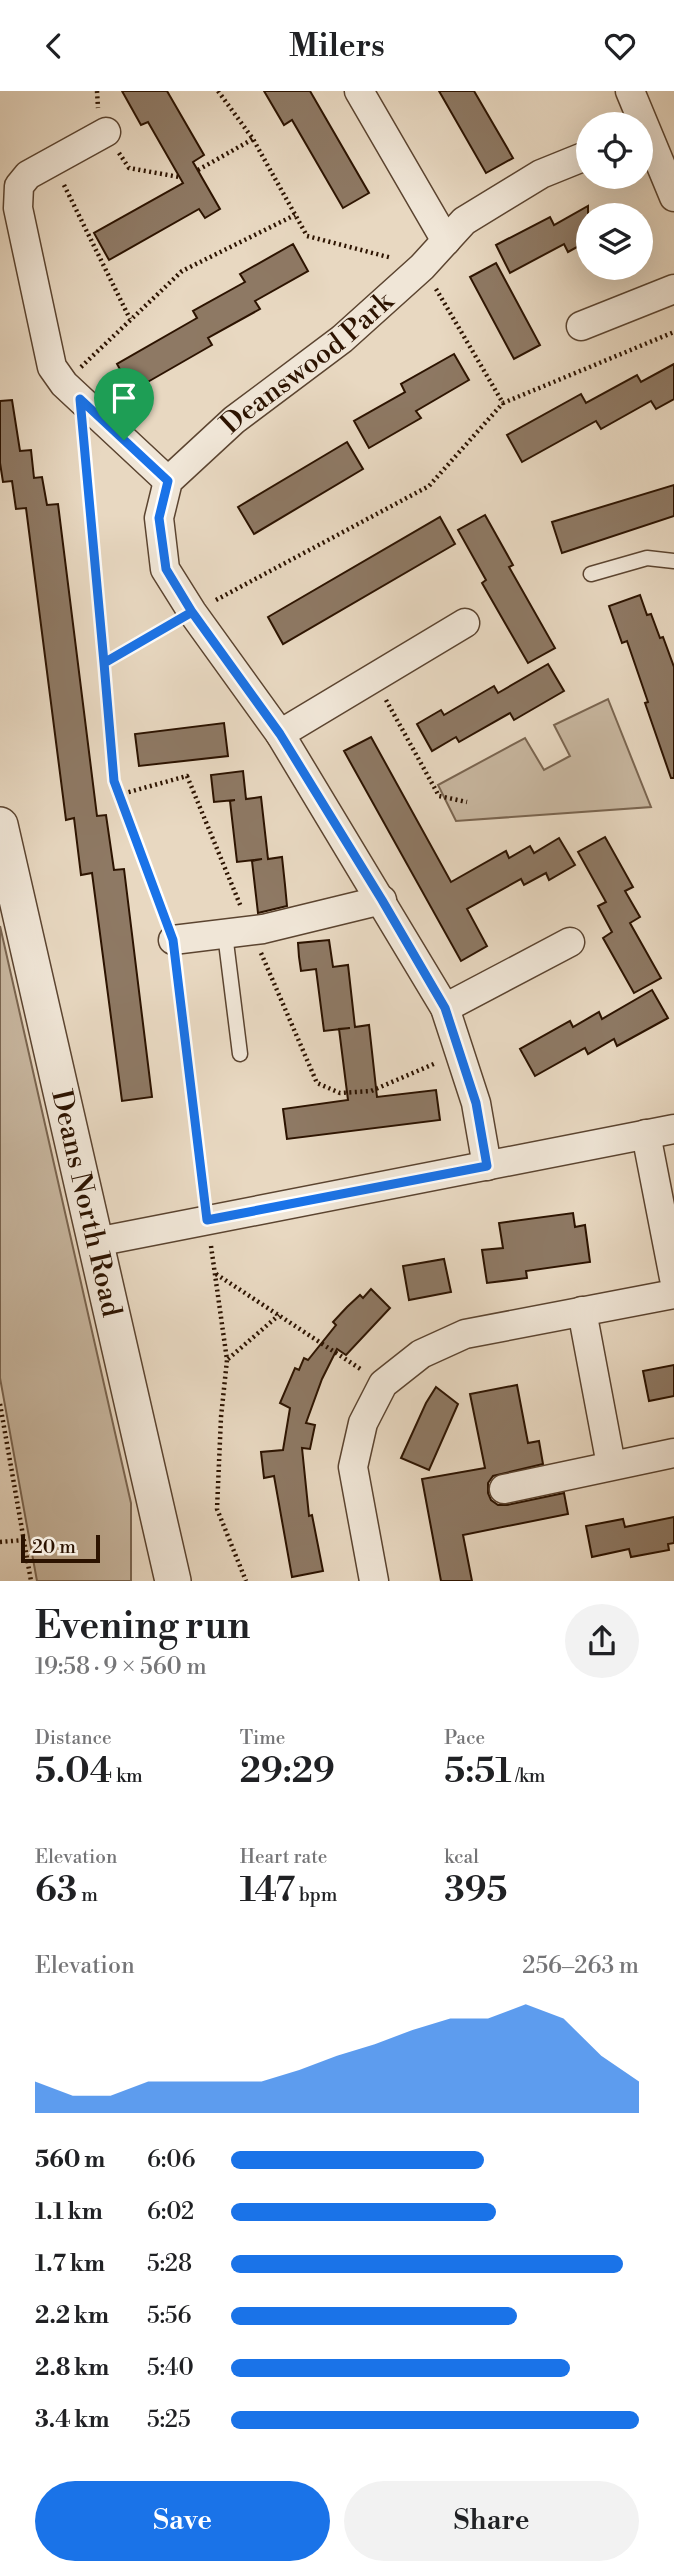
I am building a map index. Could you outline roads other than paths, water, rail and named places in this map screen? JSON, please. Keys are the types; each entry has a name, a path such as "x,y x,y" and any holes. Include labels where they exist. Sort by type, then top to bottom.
{"street":[{"path":"359,91 446,241"},
{"path":"630,91 637,112"},
{"path":"106,132 28,175 19,187 18,208 52,367 72,391 168,481 159,518 166,569 192,612 280,734 445,1008 476,1103 487,1166"},
{"path":"653,154 674,197"},
{"name":"Deanswood Park","path":"168,481 234,420 342,339 422,267 464,221 541,174 576,160"},
{"path":"581,326 674,289"},
{"path":"280,734 465,623"},
{"name":"Deans North Road","path":"0,825 173,1581"},
{"path":"173,940 263,929 382,900"},
{"path":"445,1008 570,943"},
{"path":"96,1242 674,1129"},
{"path":"646,1134 674,1278"},
{"path":"374,1581 353,1467 363,1423 383,1384 421,1354 465,1334 674,1294"},
{"path":"582,1311 611,1465"},
{"path":"504,1489 674,1453"}],"lane":[{"path":"591,574 647,558 674,561"},
{"path":"225,934 240,1054"}]}
